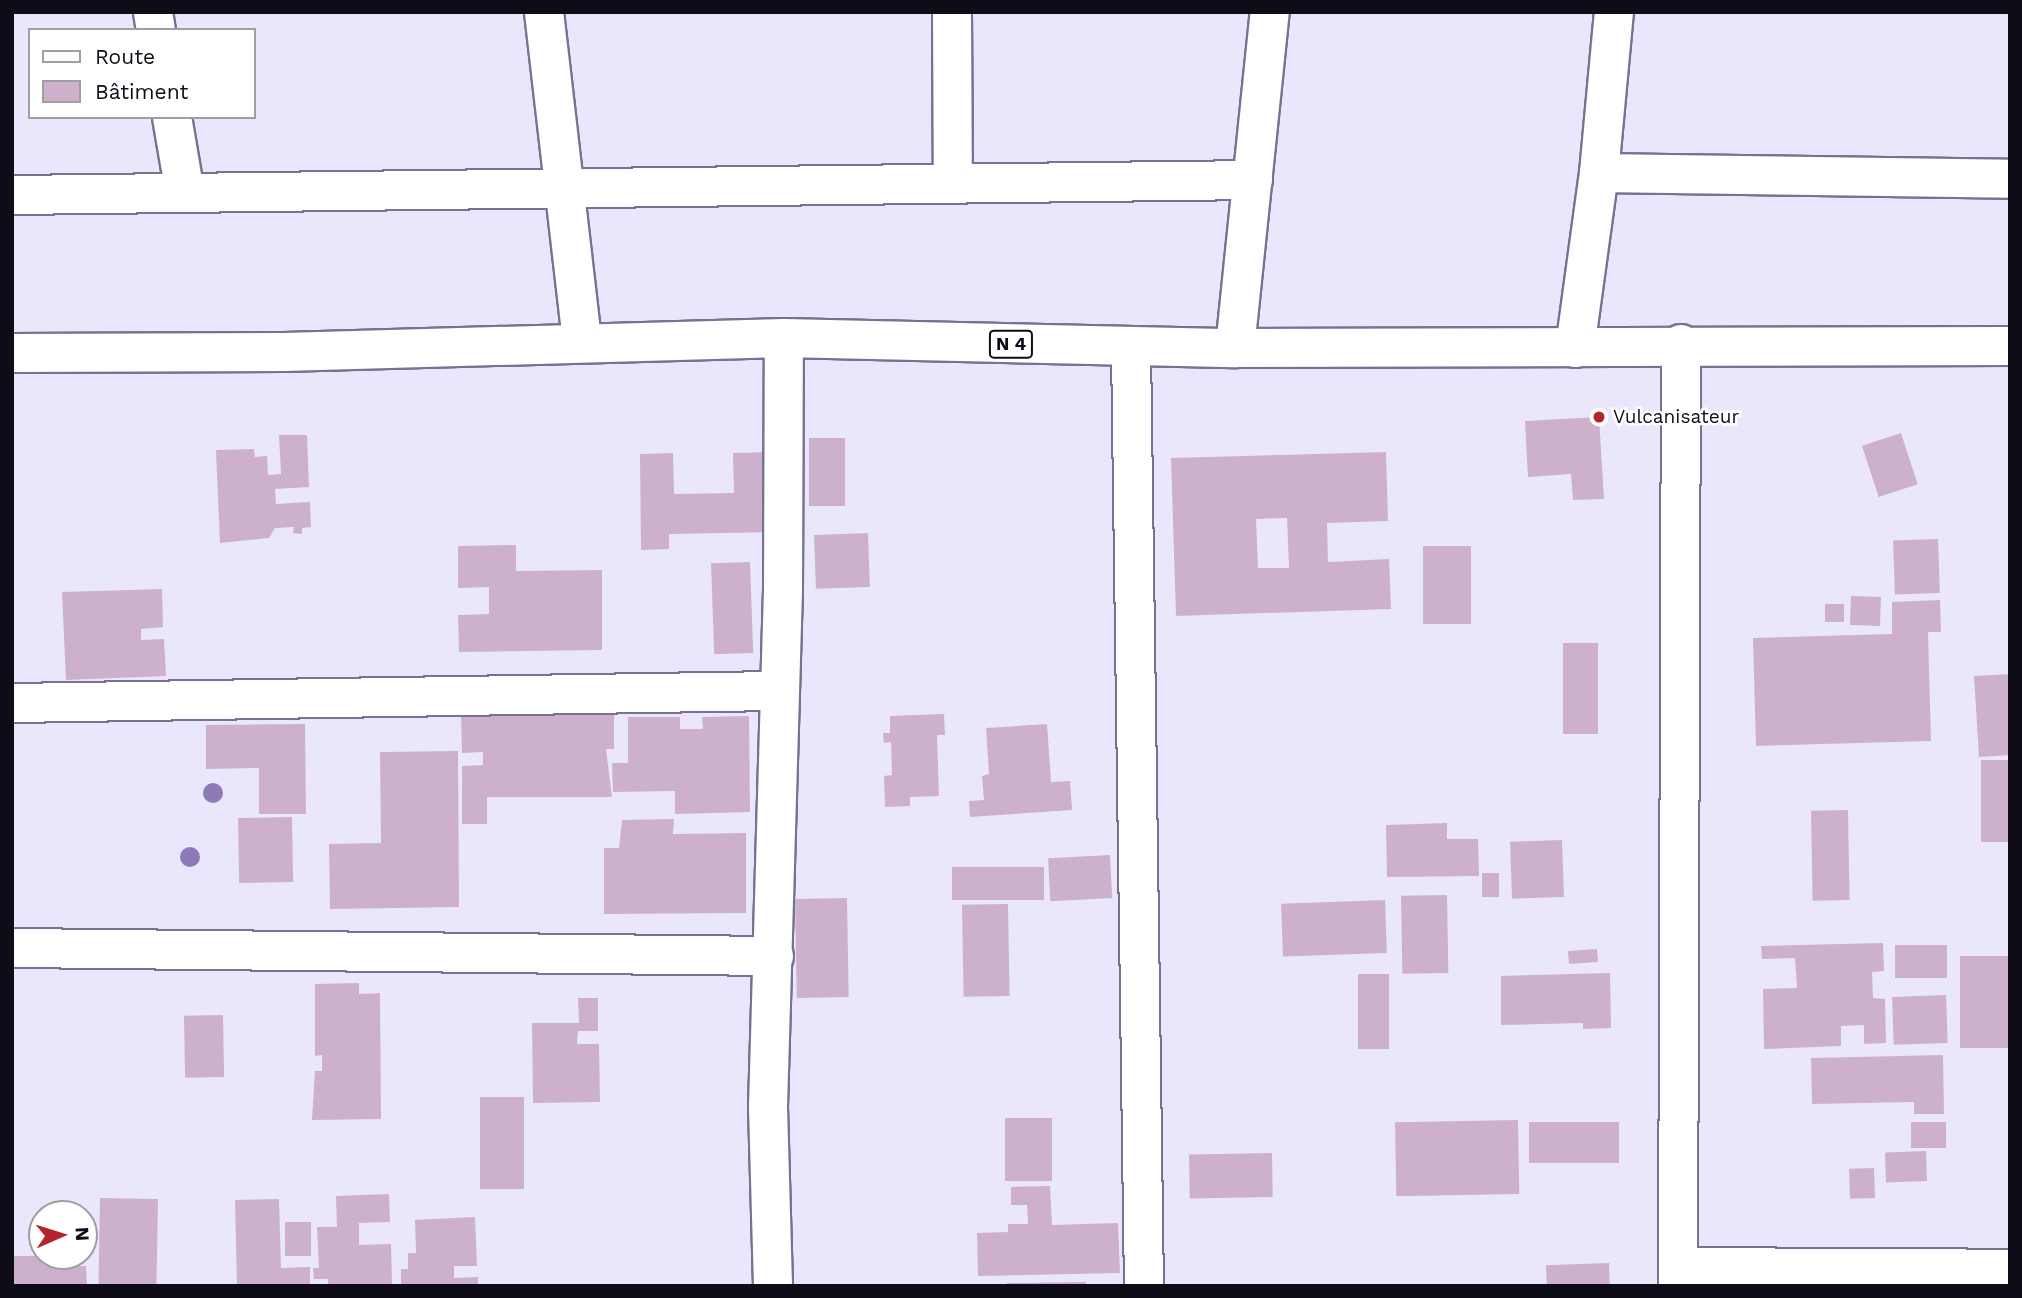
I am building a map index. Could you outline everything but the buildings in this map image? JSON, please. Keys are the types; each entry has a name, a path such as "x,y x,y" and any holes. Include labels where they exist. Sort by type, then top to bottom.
{"street":[{"path":"544,12 582,342"},
{"path":"952,12 953,184"},
{"path":"1235,348 1270,12"},
{"path":"1576,348 1600,173 1614,12"},
{"path":"172,119 185,193"},
{"path":"1600,173 2010,178"},
{"path":"12,195 1253,180"},
{"path":"774,1286 768,1107 780,691 783,338"},
{"name":"N 4","path":"12,353 284,352 783,338 1235,348 1576,348 1681,344 2010,346"},
{"path":"1681,344 1678,1276 2010,1269"},
{"path":"1131,347 1144,1286"},
{"path":"12,703 780,691"},
{"path":"12,948 774,956"}],"place":[{"name":"Vulcanisateur","path":"1599,417"}]}
